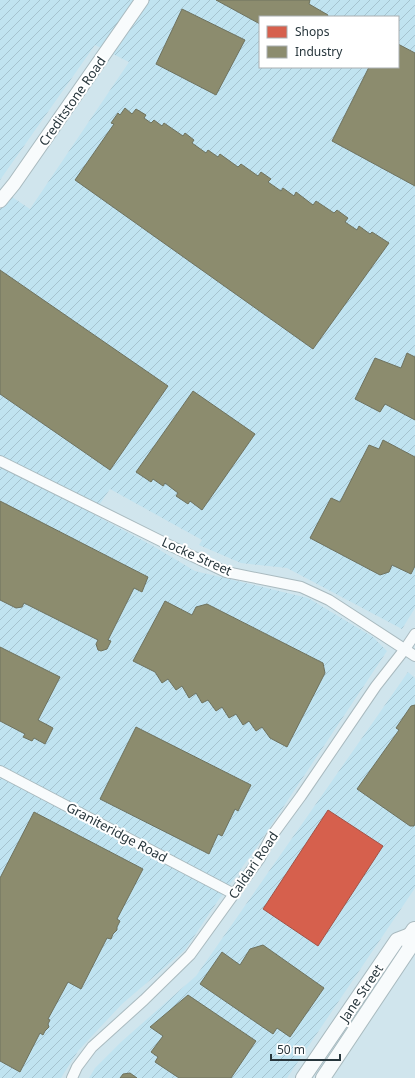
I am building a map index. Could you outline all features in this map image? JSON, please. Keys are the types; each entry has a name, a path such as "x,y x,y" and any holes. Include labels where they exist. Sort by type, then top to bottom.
{"main road":[{"name":"Jane Street","path":"303,1078 397,940 412,931"},
{"name":"Jane Street","path":"323,1078 409,949 412,931"}],"street":[{"name":"Creditstone Road","path":"0,201 14,184 142,0"},
{"name":"Locke Street","path":"0,460 226,572 301,587 329,600 415,656"},
{"name":"Caldari Road","path":"72,1078 77,1067 92,1047 144,1000 190,955 260,858 271,837 301,796 376,686 415,634"},
{"name":"Graniteridge Road","path":"0,771 234,894"}],"shaded area":[{"path":"0,0 415,0 415,608 402,629 287,568 241,563 199,545 202,540 110,489 93,514 153,546 195,571 308,598 373,637 387,651 256,848 185,950 122,1004 78,1051 61,1078 0,1078 0,189 30,209 129,62 95,45 0,180"},
{"path":"408,672 415,678 415,888 287,1078 89,1078 95,1068 121,1042 196,976"}],"building: Shops":[{"path":"328,810 383,846 318,946 263,909"}],"building: Industry":[{"path":"216,0 310,0 309,4 328,15 259,16 259,23"},
{"path":"182,9 245,40 216,95 156,64"},
{"path":"399,45 415,53 415,186 332,141 368,68 399,68"},
{"path":"125,108 132,114 136,109 146,115 144,118 151,123 154,120 162,126 164,123 183,136 185,133 194,140 192,143 206,153 208,150 218,157 220,154 238,167 241,164 258,176 261,172 271,179 268,182 281,191 283,188 294,196 296,192 313,205 316,201 334,213 337,210 348,218 345,222 357,230 359,226 370,234 372,232 389,243 313,349 75,180 114,124 111,123 118,113 120,115"},
{"path":"0,270 168,386 110,470 0,394"},
{"path":"407,353 415,357 415,420 385,404 380,412 355,399 375,358 401,368"},
{"path":"193,391 255,434 202,510 190,501 188,504 176,496 178,493 165,483 163,486 153,479 151,482 136,472"},
{"path":"383,440 415,457 415,566 411,574 392,565 389,572 380,575 310,538 331,498 340,502 369,445 379,449"},
{"path":"0,501 148,577 142,592 134,588 108,640 111,641 107,649 101,651 98,650 96,644 98,640 24,603 22,607 16,608 0,600"},
{"path":"165,601 192,615 196,607 207,604 323,663 325,673 287,747 270,738 262,727 256,731 249,721 243,725 236,714 229,718 222,707 216,711 208,700 202,703 196,693 189,698 182,686 176,690 168,679 162,683 155,672 133,661"},
{"path":"0,647 60,677 38,720 53,728 45,744 34,738 32,741 23,737 25,734 0,721"},
{"path":"415,705 415,824 414,826 410,826 357,789 399,730 396,728 411,706"},
{"path":"136,727 251,785 238,811 235,809 222,836 218,834 209,854 100,799"},
{"path":"34,812 143,869 117,919 120,921 117,930 111,939 107,938 81,989 68,982 48,1019 50,1020 48,1024 49,1027 43,1035 40,1033 20,1072 0,1061 0,878"},
{"path":"263,945 324,988 290,1037 277,1028 273,1034 200,984 222,952 240,965 250,949"},
{"path":"188,995 256,1041 231,1078 179,1078 155,1062 158,1057 151,1052 163,1036 150,1027"},
{"path":"130,1073 137,1078 120,1078 123,1074"}]}
